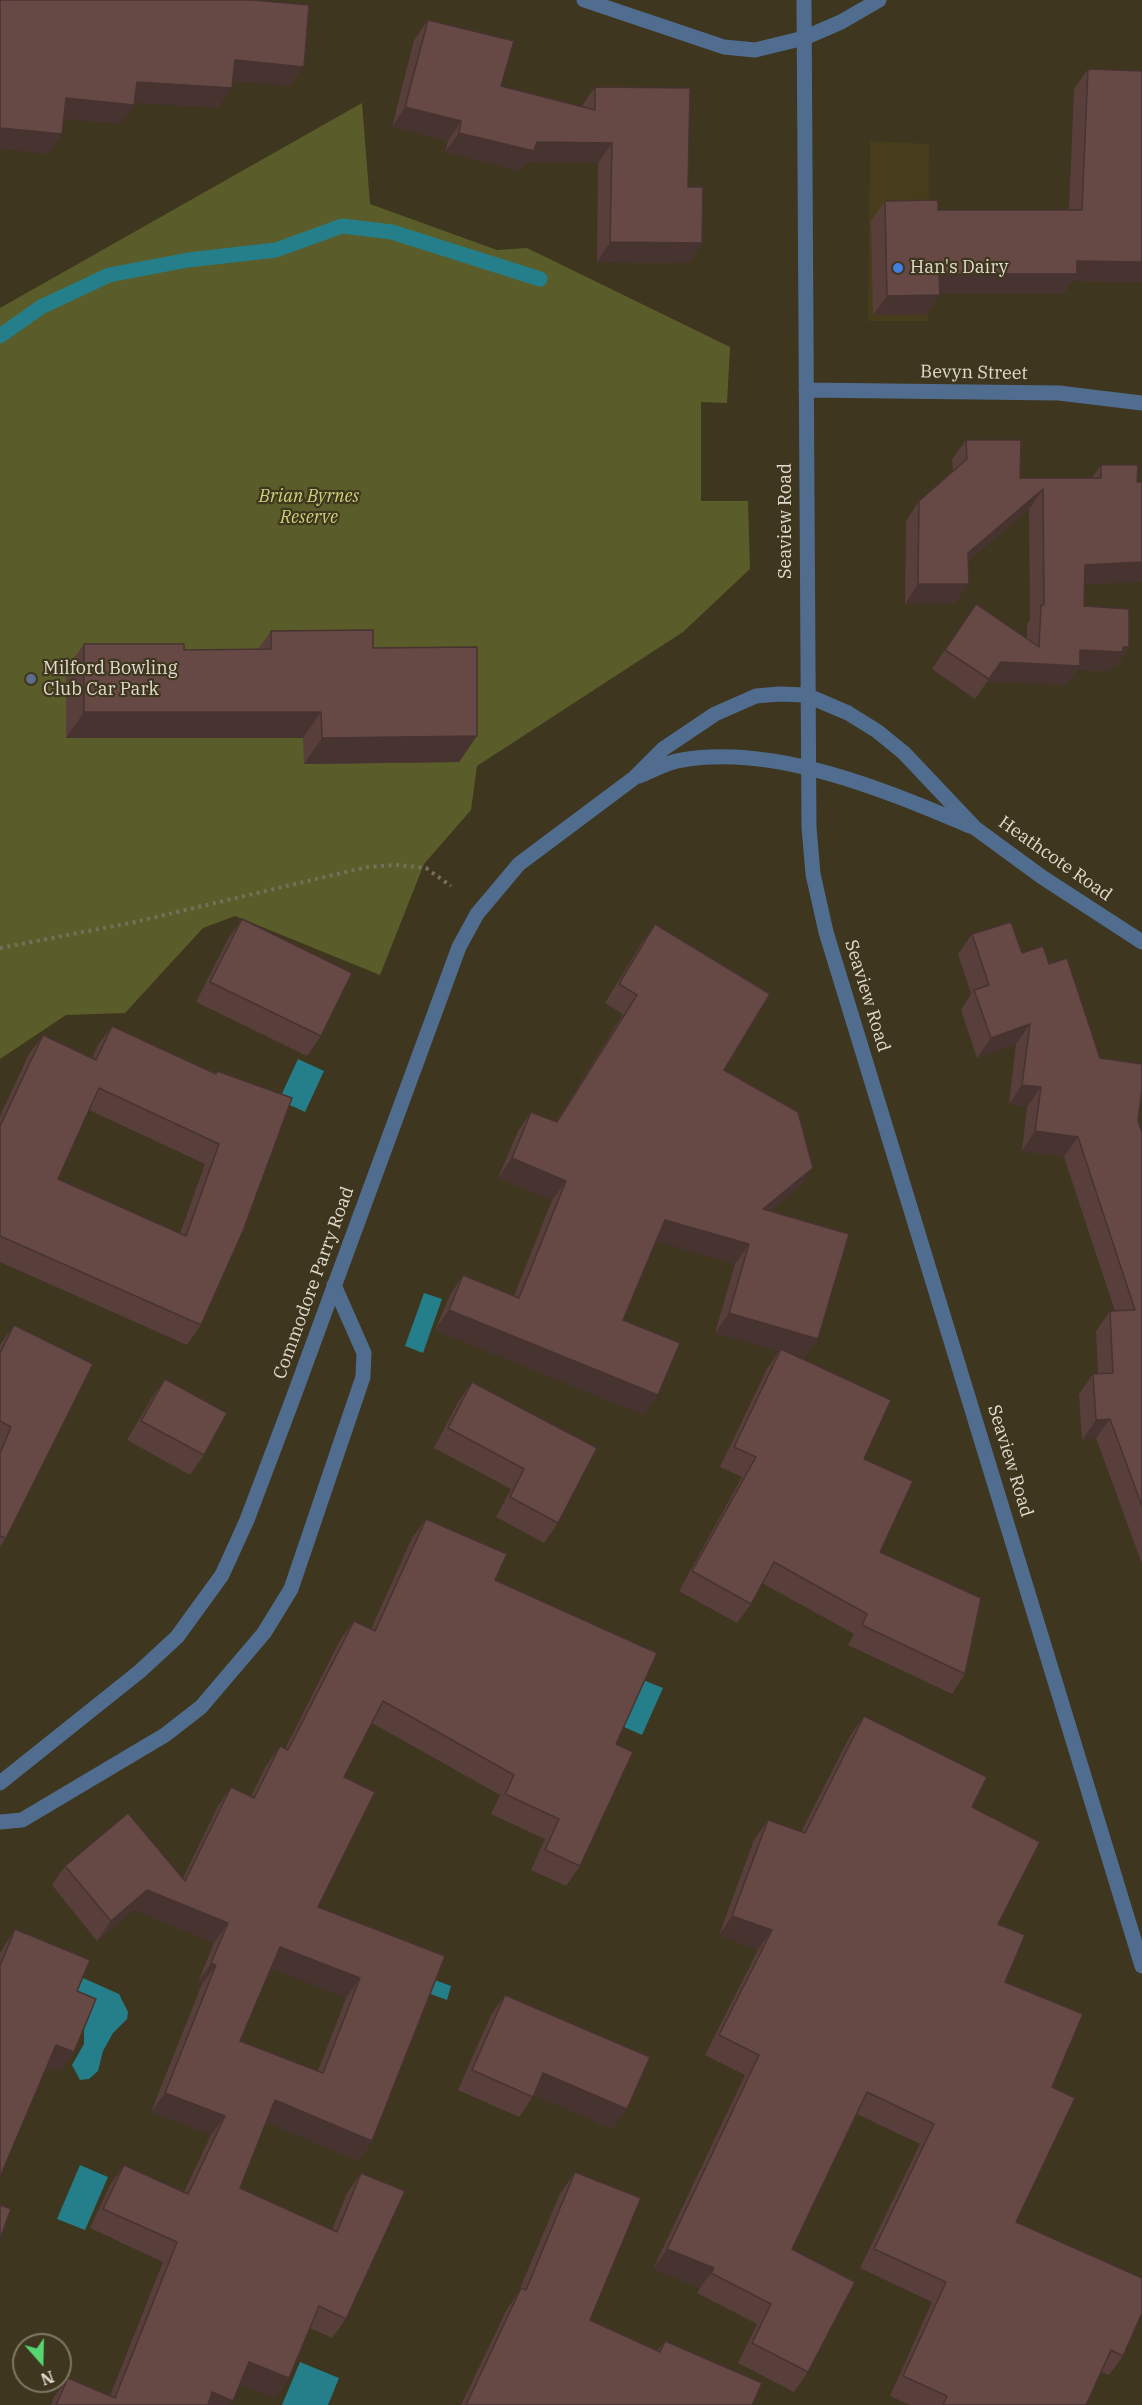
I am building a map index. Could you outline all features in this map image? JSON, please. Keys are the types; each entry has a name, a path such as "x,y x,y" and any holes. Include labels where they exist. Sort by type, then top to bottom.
{"street":[{"path":"584,0 724,46 755,50 804,38 840,22 879,0"},
{"name":"Seaview Road","path":"804,0 806,695 808,827 813,874 826,932 1142,1966"},
{"name":"Bevyn Street","path":"806,390 1059,393 1142,403"},
{"name":"Commodore Parry Road","path":"0,1783 139,1672 177,1636 222,1575 247,1520 446,977 477,914 519,864 634,778 663,749 715,714 756,696 806,695"},
{"name":"Heathcote Road","path":"806,695 848,712 877,731 904,753 975,828 1042,877 1142,942"},
{"name":"Commodore Parry Road","path":"634,778 680,760 717,757 807,768"},
{"name":"Heathcote Road","path":"807,768 916,803 975,828"},
{"path":"0,1822 22,1820 165,1736 201,1707 264,1633 291,1589 363,1377 364,1353 334,1285"}],"path":[{"path":"0,948 135,922 367,867 398,865 426,868 451,886"}],"shaded area":[{"path":"870,141 929,144 928,321 868,321"}],"green space":[{"name":"Brian Byrnes Reserve","path":"362,103 370,204 497,250 527,248 730,347 727,403 701,402 701,501 748,501 750,569 683,632 477,766 471,810 424,864 380,975 235,916 203,928 125,1013 66,1015 0,1059 0,308"}],"water":[{"path":"298,1059 324,1071 305,1112 279,1100"},
{"path":"424,1293 442,1299 423,1353 405,1346"},
{"path":"633,1676 663,1688 642,1735 613,1722"},
{"path":"395,1965 451,1986 447,2000 390,1979"},
{"path":"83,1978 119,1994 128,2012 127,2019 113,2033 103,2051 98,2071 89,2079 80,2080 72,2065 84,2044 84,2028 90,2015 71,2005"},
{"path":"80,2165 108,2177 85,2230 57,2219"},
{"path":"300,2362 339,2378 328,2405 282,2405"}],"building":[{"path":"0,0 252,0 309,5 304,67 235,60 232,88 137,82 134,105 66,98 62,134 0,128"},
{"path":"428,20 514,41 501,86 595,110 595,87 690,88 688,187 703,187 702,243 610,242 612,143 537,142 534,151 459,133 461,121 405,107"},
{"path":"1088,69 1142,71 1142,262 1077,261 1077,274 939,274 940,295 887,296 885,201 938,200 938,210 1082,210"},
{"path":"966,440 1021,440 1020,478 1101,478 1101,465 1138,465 1137,482 1142,482 1142,562 1085,565 1084,606 1129,609 1129,647 1123,647 1123,652 1080,650 1080,666 1001,662 989,679 945,650 976,604 1039,647 1041,605 1044,605 1043,489 968,553 969,584 918,584 919,501 967,459"},
{"path":"373,630 373,648 477,647 477,736 322,738 321,712 84,712 84,644 184,644 184,650 271,649 271,631"},
{"path":"242,919 352,973 321,1036 210,982"},
{"path":"1011,922 1022,953 1043,946 1049,964 1067,958 1100,1058 1142,1064 1138,1120 1142,1133 1142,1506 1110,1419 1096,1420 1093,1374 1113,1373 1110,1311 1135,1310 1078,1137 1035,1131 1041,1087 1022,1085 1030,1024 991,1038 974,990 989,985 972,934"},
{"path":"655,924 770,994 724,1070 798,1112 813,1168 763,1209 849,1234 818,1339 729,1313 749,1244 665,1220 623,1320 680,1343 658,1395 449,1310 463,1275 519,1298 566,1181 512,1158 531,1112 557,1122 637,995 619,984"},
{"path":"112,1026 216,1074 217,1071 292,1098 243,1231 201,1325 0,1236 0,1126 43,1035 96,1060","holes":["99,1088 219,1144 186,1236 58,1179"]},
{"path":"14,1325 93,1364 6,1538 0,1536 0,1453 11,1427 0,1421 0,1353"},
{"path":"781,1349 891,1400 864,1459 913,1481 880,1552 981,1598 965,1674 862,1625 867,1614 774,1562 751,1604 692,1571 756,1457 734,1447"},
{"path":"165,1379 227,1413 204,1455 141,1421"},
{"path":"472,1382 597,1448 558,1523 510,1497 524,1469 448,1428"},
{"path":"426,1519 507,1554 495,1580 657,1653 616,1744 633,1752 580,1866 545,1850 559,1819 505,1794 514,1775 383,1701 344,1777 375,1792 318,1907 445,1956 372,2141 275,2100 240,2188 337,2232 361,2173 405,2191 346,2319 319,2306 289,2378 249,2362 233,2401 212,2392 208,2405 56,2405 61,2393 72,2393 72,2380 115,2398 177,2242 103,2209 124,2165 188,2194 225,2116 165,2093 216,1965 211,1963 228,1923 147,1890 111,1921 65,1866 128,1813 185,1881 231,1787 254,1798 280,1746 288,1750 354,1621 375,1631","holes":["280,1947 360,1978 323,2073 240,2041"]},
{"path":"864,1716 987,1777 972,1807 1040,1842 998,1924 1025,1935 1005,1982 1083,2014 1052,2087 1075,2098 1016,2222 1142,2278 1142,2313 1123,2356 1111,2350 1086,2405 943,2405 947,2396 903,2376 946,2282 874,2249 934,2124 867,2092 792,2249 855,2282 808,2372 752,2343 771,2304 711,2273 714,2268 667,2249 759,2055 719,2035 772,1930 732,1916 768,1820 805,1833"},
{"path":"15,1929 90,1960 77,1991 96,1999 74,2052 56,2045 0,2177 0,1966"},
{"path":"505,1995 650,2057 627,2109 543,2073 533,2097 472,2070"},
{"path":"575,2172 641,2198 590,2320 660,2352 665,2341 762,2383 752,2405 466,2405 521,2288 526,2290"},
{"path":"0,2205 11,2209 0,2239"}],"waterway":[{"path":"0,336 41,307 109,275 188,260 276,250 342,226 392,232 540,279"}],"place":[{"name":"Han's Dairy","path":"898,268"},
{"name":"Milford Bowling Club Car Park","path":"31,679"}]}
